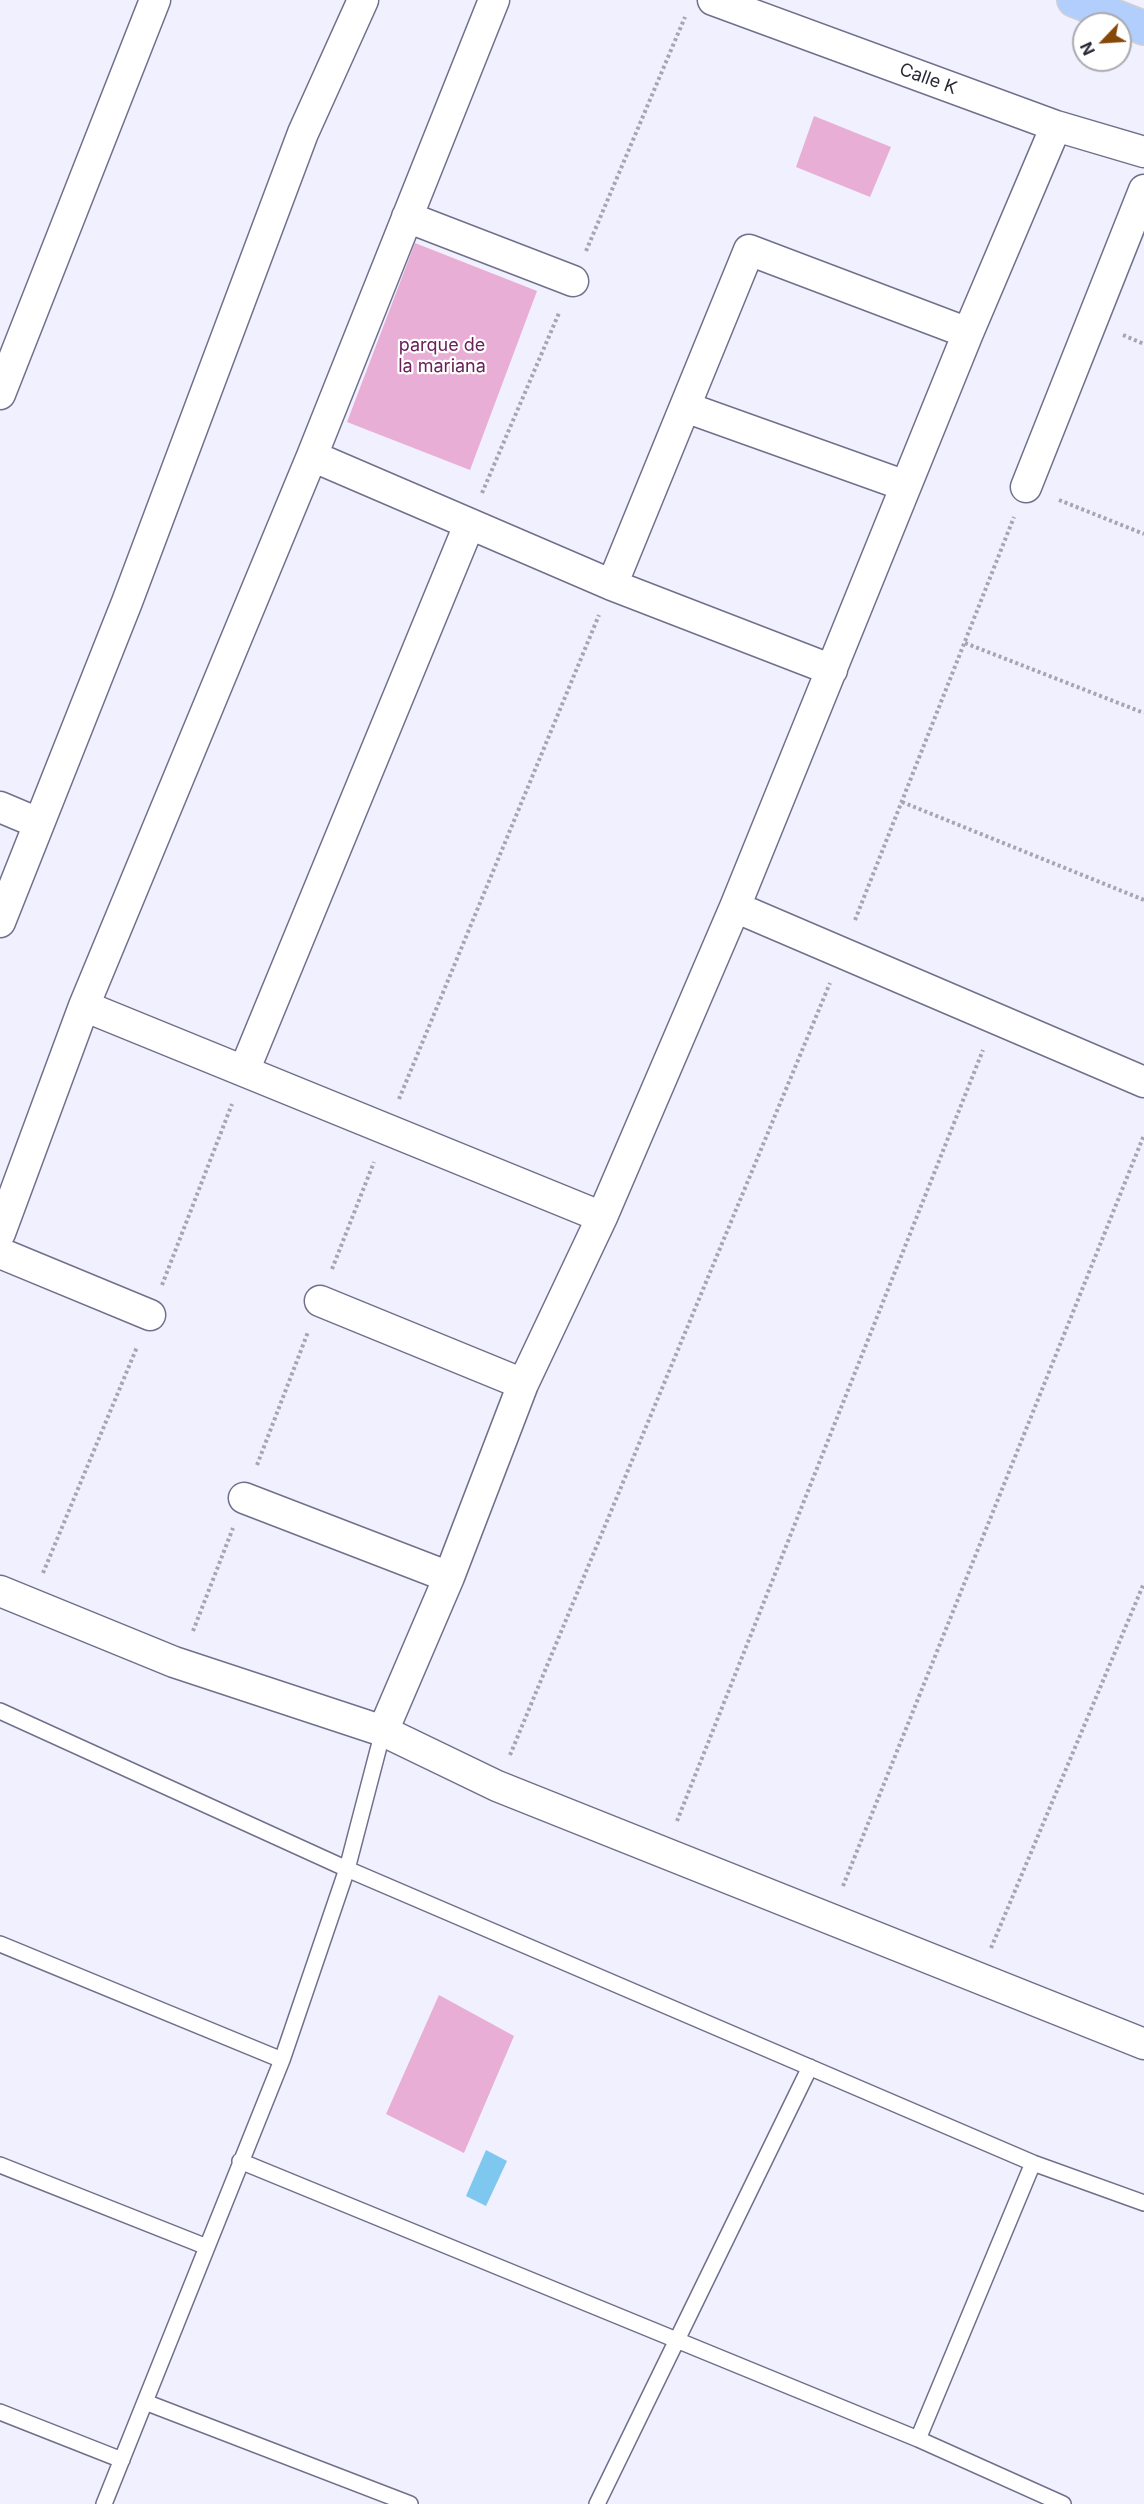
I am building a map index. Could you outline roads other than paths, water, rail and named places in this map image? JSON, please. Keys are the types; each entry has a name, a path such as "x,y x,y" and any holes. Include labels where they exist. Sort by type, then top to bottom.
{"main road":[{"path":"1074,0 1144,28"}],"street":[{"path":"0,394 155,0"},
{"path":"0,922 127,602 303,133 363,0"},
{"path":"0,1233 84,1006 312,456 494,0"},
{"name":"Calle K","path":"713,0 1056,126 1144,152"},
{"path":"382,1731 449,1577 523,1384 602,1217 735,908 968,333 1056,126"},
{"path":"1026,487 1144,190"},
{"path":"407,217 573,281"},
{"path":"612,585 749,250 968,333"},
{"path":"685,407 906,486"},
{"path":"312,456 612,585 832,670"},
{"path":"244,1071 469,525"},
{"path":"0,807 38,823"},
{"path":"735,908 1144,1082"},
{"path":"84,1006 602,1217"},
{"path":"0,1253 150,1316"},
{"path":"320,1300 523,1384"},
{"path":"244,1498 449,1577"},
{"path":"0,1591 174,1662 382,1731 497,1786 1144,2044"}],"lane":[{"path":"0,1711 347,1869 1033,2163 1144,2204"},
{"path":"104,2504 282,2060 347,1869 382,1731"},
{"path":"0,1944 282,2060"},
{"path":"597,2504 810,2067"},
{"path":"240,2161 918,2439 1063,2504"},
{"path":"918,2439 1033,2163"},
{"path":"0,2165 207,2247"},
{"path":"145,2402 410,2504"},
{"path":"0,2412 122,2460"}],"water":[{"path":"486,2150 507,2161 486,2206 466,2196"}],"park label":[{"name":"parque de la mariana","path":"442,356"}]}
